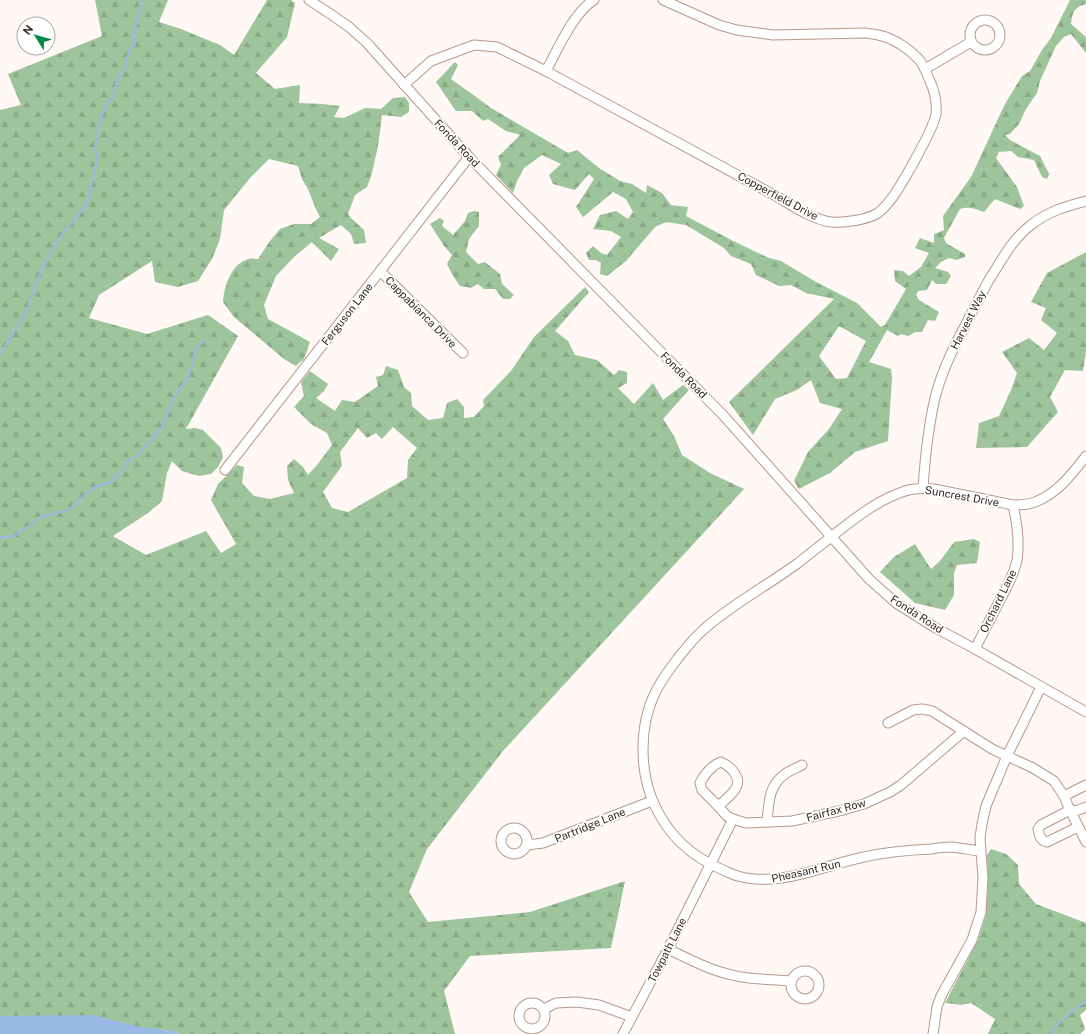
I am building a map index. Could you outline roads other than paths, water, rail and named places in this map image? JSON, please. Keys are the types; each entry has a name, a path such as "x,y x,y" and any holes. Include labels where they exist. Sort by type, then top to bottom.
{"street":[{"name":"Fonda Road","path":"309,0 349,27 376,52 469,157 723,415 870,579 896,602 934,627 1086,712"},
{"path":"546,71 574,21 584,8 594,0"},
{"name":"Copperfield Drive","path":"404,85 431,61 474,45 497,47 546,71 769,192 806,214 821,220 842,222 868,218 878,212 894,196 917,156 932,126 936,114 935,96 932,85 925,69 914,55 897,41 879,35 866,33 773,35 737,30 719,25 663,0"},
{"path":"684,9 687,0"},
{"path":"925,69 971,42"},
{"name":"Ferguson Lane","path":"224,470 469,157"},
{"name":"Harvest Way","path":"923,488 926,454 935,397 944,370 956,342 980,295 1012,244 1031,224 1058,209 1086,201"},
{"name":"Cappabianca Drive","path":"380,271 462,353"},
{"name":"Suncrest Drive","path":"832,536 872,506 886,498 906,490 923,488 934,489 1013,505 1024,505 1035,502 1054,492 1071,476 1086,456"},
{"name":"Orchard Lane","path":"975,649 1004,592 1014,570 1017,559 1018,537 1013,505"},
{"name":"Pheasant Run","path":"832,536 788,570 735,605 702,630 685,649 664,677 655,692 649,709 643,740 643,758 652,801 670,832 693,854 710,864 738,876 753,879 768,880 784,878 864,857 906,850 951,847 980,851"},
{"path":"933,1034 937,1008 941,996 972,940 981,912 983,878 980,851 982,824 986,806 1007,756 1040,687"},
{"path":"888,723 913,710 922,709 932,712 992,749 1033,768 1054,782 1064,796 1086,842"},
{"name":"Fairfax Row","path":"732,819 746,822 792,821 864,804 901,786 964,731"},
{"path":"710,864 732,819 727,816 702,790 700,783 703,776 721,762 735,773 738,782 735,790 718,806"},
{"path":"767,822 769,795 772,789 778,780 785,774 802,765"},
{"path":"1064,796 1086,785"},
{"name":"Partridge Lane","path":"527,845 543,844 652,801"},
{"path":"1078,827 1047,842 1041,839 1038,828 1040,825 1070,810 1076,811 1086,807"},
{"name":"Towpath Lane","path":"623,1034 668,949 710,864"},
{"path":"668,949 704,967 732,976 791,981"},
{"path":"544,1009 556,1003 577,1002 599,1005 632,1017"}],"water":[{"path":"93,1015 136,1026 172,1031 179,1034 0,1034 0,1016"}],"waterway":[{"path":"0,354 26,313 41,270 60,237 87,204 97,160 95,147 100,121 106,104 112,98 119,76 125,68 130,49 135,44 136,27 142,0"},
{"path":"0,537 14,536 43,516 70,509 95,487 111,482 121,472 128,461 138,455 162,427 177,392 186,381 191,370 193,358 198,346 205,340"},
{"path":"1050,1034 1061,1021 1086,1001"}]}
